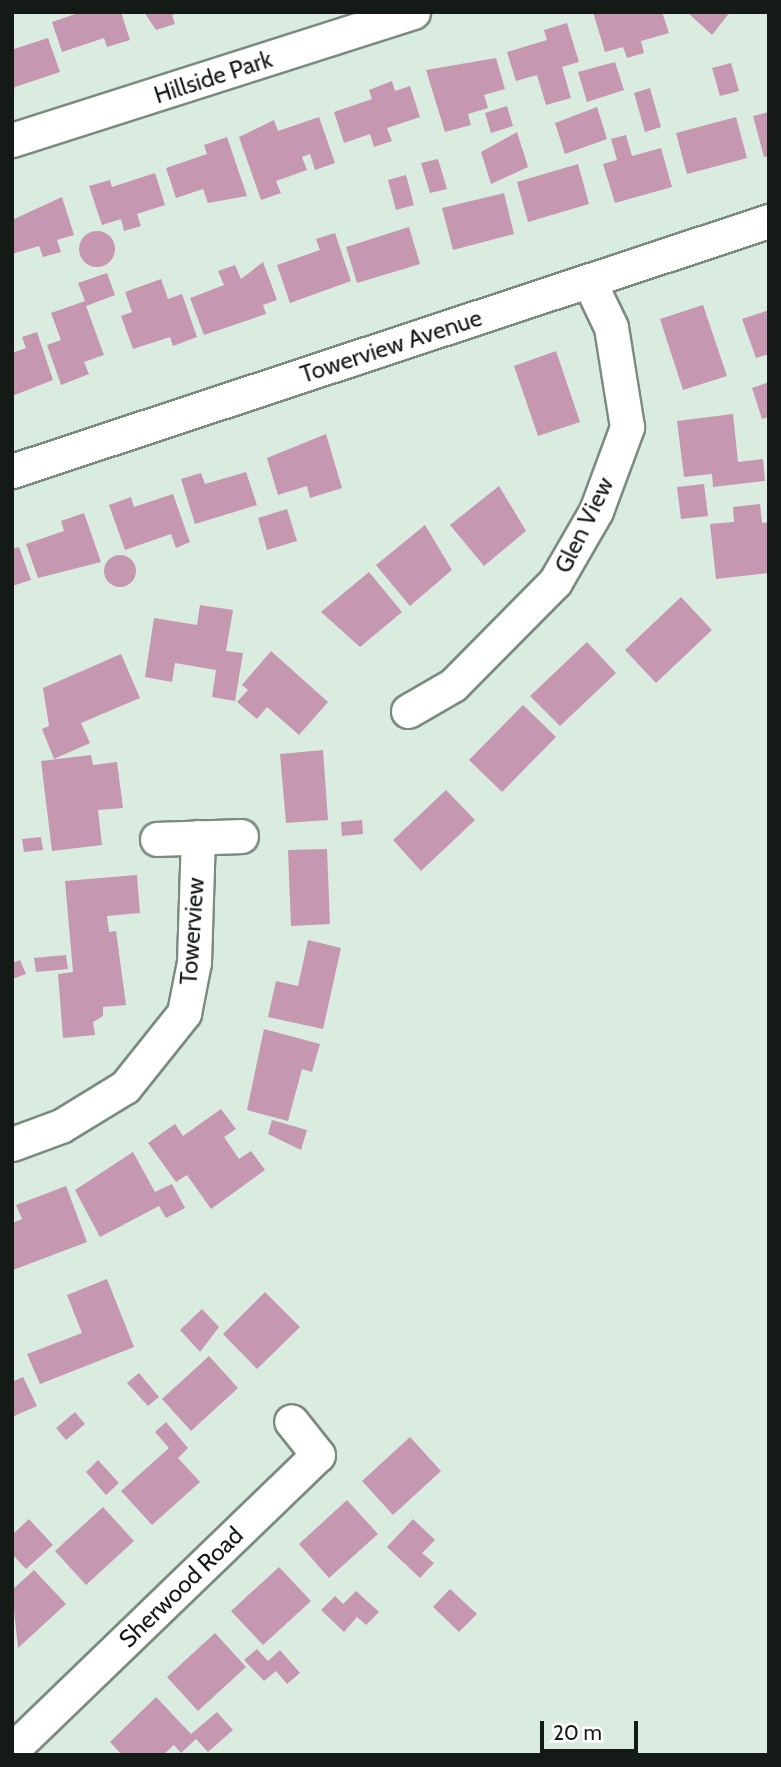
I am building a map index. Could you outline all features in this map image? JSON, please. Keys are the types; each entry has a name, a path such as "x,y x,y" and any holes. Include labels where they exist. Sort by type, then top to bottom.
{"street":[{"name":"Hillside Park","path":"12,140 414,12"},
{"name":"Towerview Avenue","path":"12,471 769,221"},
{"name":"Glen View","path":"408,712 453,685 555,582 596,511 627,427 611,327 589,281"},
{"path":"157,839 241,836"},
{"name":"Towerview","path":"12,1144 61,1126 125,1087 184,1013 194,962 198,837"},
{"name":"Sherwood Road","path":"12,1750 318,1455 291,1421"}],"building":[{"path":"81,12 121,12 130,40 107,47 104,38 62,52 52,22"},
{"path":"144,12 179,13 172,15 175,24 156,30"},
{"path":"593,12 662,12 669,33 641,41 644,53 627,58 623,47 605,52"},
{"path":"687,12 730,12 712,35"},
{"path":"567,23 579,62 562,67 571,98 546,105 537,75 516,81 507,52 547,40 544,30"},
{"path":"48,38 60,72 15,87 12,94 12,45 14,49"},
{"path":"496,58 505,89 484,95 488,108 468,114 471,125 445,132 426,70"},
{"path":"615,62 624,90 587,102 578,72"},
{"path":"731,63 739,91 720,96 712,68"},
{"path":"392,81 395,91 410,86 420,117 387,128 392,141 374,147 370,134 344,143 334,112 372,99 369,90"},
{"path":"650,88 661,127 645,132 634,93"},
{"path":"507,106 513,126 491,133 485,113"},
{"path":"597,107 607,139 565,154 555,123"},
{"path":"769,112 769,156 764,157 753,116"},
{"path":"319,117 335,163 315,170 310,154 302,157 307,170 276,181 281,193 261,200 239,137 274,120 278,131"},
{"path":"736,117 747,158 687,174 676,133"},
{"path":"517,132 528,167 491,184 481,152"},
{"path":"626,135 632,156 661,148 672,187 615,203 603,164 617,160 611,139"},
{"path":"227,137 247,196 208,203 203,189 176,198 166,168 207,154 204,145"},
{"path":"438,159 447,189 430,193 421,163"},
{"path":"578,164 589,204 528,222 517,182"},
{"path":"155,173 165,205 137,214 141,226 124,231 121,219 102,225 89,186 110,180 112,187"},
{"path":"406,175 414,205 396,210 388,180"},
{"path":"504,193 514,234 453,250 442,208"},
{"path":"62,197 74,235 57,240 61,252 43,257 39,246 12,254 12,220"},
{"path":"409,227 420,264 357,283 346,247"},
{"path":"97,231 110,236 115,249 110,262 97,267 84,262 79,249 84,236"},
{"path":"335,233 351,281 290,303 277,265 320,250 316,239"},
{"path":"263,262 277,300 263,305 266,314 204,335 190,298 224,285 218,271 235,265 241,279"},
{"path":"107,273 115,295 86,306 104,355 84,362 89,374 61,385 47,345 61,340 51,313 85,301 78,283"},
{"path":"161,279 168,299 182,294 197,337 173,346 170,337 133,349 121,316 132,312 125,292"},
{"path":"703,305 727,376 683,390 660,319"},
{"path":"769,310 769,354 756,358 742,319"},
{"path":"37,332 53,380 12,396 12,353 26,348 22,337"},
{"path":"556,351 580,422 538,436 514,366"},
{"path":"769,382 769,417 762,419 752,388"},
{"path":"733,414 738,462 763,459 765,481 713,487 712,474 684,477 677,421"},
{"path":"326,434 342,488 310,498 307,486 278,495 267,458"},
{"path":"246,472 257,505 195,524 181,479 201,473 205,484"},
{"path":"704,484 708,516 681,519 677,487"},
{"path":"499,486 526,531 484,566 450,525"},
{"path":"173,494 190,542 176,548 171,534 125,550 109,505 131,497 134,507"},
{"path":"760,504 762,523 769,522 768,573 716,579 710,524 734,522 733,507"},
{"path":"287,509 297,541 267,550 258,518"},
{"path":"84,513 101,562 38,578 26,544 64,531 61,521"},
{"path":"425,525 452,570 410,606 376,565"},
{"path":"19,547 31,580 12,586 12,549"},
{"path":"120,555 131,560 136,571 131,582 120,587 109,582 104,571 109,560"},
{"path":"369,572 402,612 360,647 321,612"},
{"path":"681,597 712,630 656,683 625,650"},
{"path":"200,605 233,610 226,651 243,653 235,701 212,697 216,670 175,663 172,682 145,677 154,618 197,625"},
{"path":"587,642 616,673 560,726 530,696"},
{"path":"271,651 328,702 299,735 267,707 257,719 237,702 248,690 242,685"},
{"path":"121,654 140,698 81,723 90,743 54,759 42,729 49,726 43,688"},
{"path":"523,705 556,737 502,792 469,760"},
{"path":"323,750 328,820 286,823 280,754"},
{"path":"91,755 93,765 117,762 123,808 98,810 102,845 52,851 41,761"},
{"path":"446,790 475,820 421,871 393,840"},
{"path":"362,820 363,834 342,836 341,822"},
{"path":"41,837 43,850 24,852 22,839"},
{"path":"327,849 330,924 291,926 288,850"},
{"path":"137,875 140,913 107,916 109,932 116,931 126,1005 103,1007 103,1016 93,1022 95,1035 63,1038 58,974 73,972 65,881"},
{"path":"308,940 341,948 323,1029 268,1017 276,981 298,986"},
{"path":"66,955 68,969 36,972 34,958"},
{"path":"20,960 26,974 12,979 12,963"},
{"path":"264,1029 320,1044 312,1072 302,1069 288,1121 247,1110"},
{"path":"221,1109 236,1129 224,1137 239,1159 251,1151 265,1170 211,1209 187,1175 176,1182 148,1143 175,1124 183,1136"},
{"path":"272,1120 307,1130 301,1150 268,1134"},
{"path":"133,1152 155,1192 172,1184 185,1208 166,1218 159,1206 100,1237 75,1190"},
{"path":"66,1186 87,1242 13,1270 12,1223 22,1219 16,1205"},
{"path":"107,1279 134,1347 40,1384 27,1354 82,1333 67,1295"},
{"path":"265,1292 300,1327 257,1369 223,1334"},
{"path":"202,1309 219,1327 200,1352 180,1330"},
{"path":"209,1356 238,1388 191,1431 162,1399"},
{"path":"139,1373 159,1397 148,1406 127,1383"},
{"path":"23,1377 37,1406 12,1417 12,1382"},
{"path":"75,1412 85,1424 66,1440 56,1428"},
{"path":"166,1422 188,1448 178,1458 200,1482 152,1525 121,1491 169,1448 155,1432"},
{"path":"410,1437 441,1471 393,1515 362,1481"},
{"path":"98,1460 119,1483 106,1495 86,1472"},
{"path":"347,1500 378,1534 329,1578 299,1544"},
{"path":"103,1507 134,1541 86,1585 55,1551"},
{"path":"29,1519 53,1545 26,1569 12,1554 12,1535"},
{"path":"413,1519 435,1540 422,1553 434,1563 420,1578 387,1547"},
{"path":"279,1567 311,1601 263,1645 231,1611"},
{"path":"34,1570 66,1604 18,1648 12,1590"},
{"path":"450,1589 477,1614 459,1632 433,1607"},
{"path":"356,1591 379,1612 366,1625 357,1617 344,1632 321,1610 335,1596 343,1604"},
{"path":"215,1633 246,1667 198,1711 167,1677"},
{"path":"257,1649 268,1661 280,1650 300,1673 287,1684 276,1671 264,1681 244,1660"},
{"path":"156,1697 191,1734 217,1712 233,1730 208,1752 196,1739 181,1753 174,1745 163,1755 122,1755 110,1742"}]}
